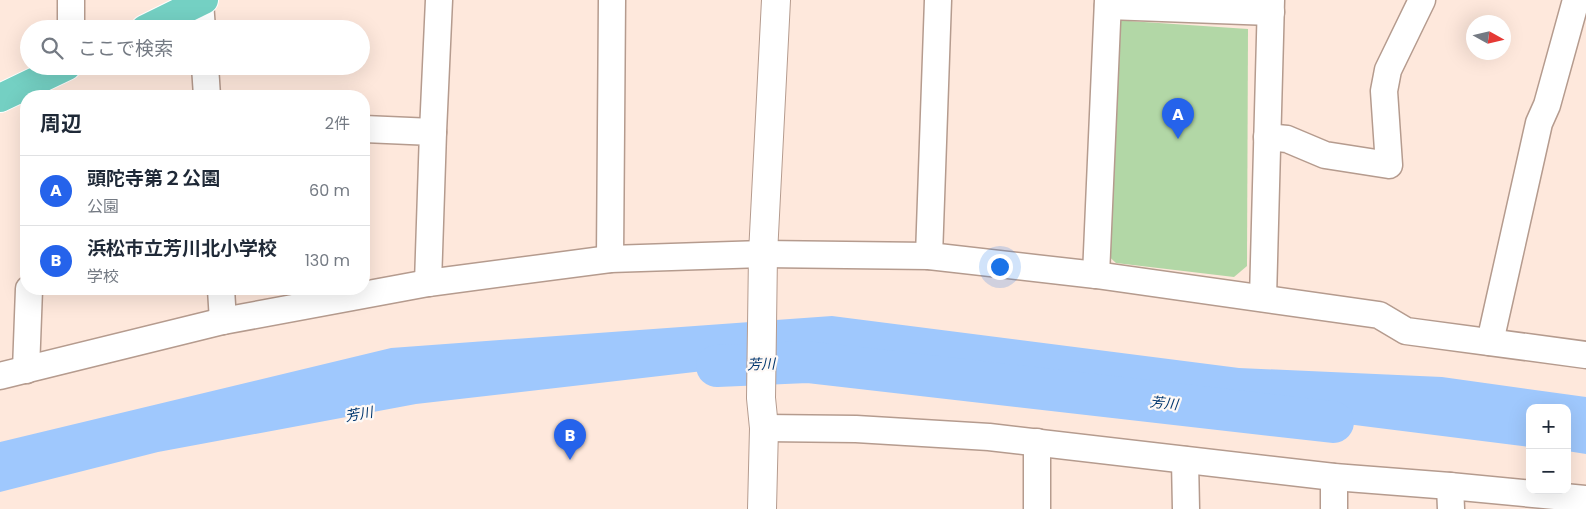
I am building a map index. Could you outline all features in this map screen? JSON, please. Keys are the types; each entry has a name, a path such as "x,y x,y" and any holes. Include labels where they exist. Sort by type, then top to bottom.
{"highway":[{"path":"163,20 202,1"},
{"path":"36,89 55,75"},
{"path":"0,98 20,93"}],"street":[{"path":"71,0 71,20"},
{"path":"428,282 439,0"},
{"path":"610,260 612,0"},
{"path":"762,509 764,428 761,398 763,266 776,0"},
{"path":"929,256 938,0"},
{"path":"1267,137 1287,139 1325,155 1388,165 1384,91 1388,70 1422,0"},
{"path":"1490,342 1539,124 1547,105 1576,0"},
{"path":"202,1 202,20"},
{"path":"1096,275 1108,3 1271,6 1263,298"},
{"path":"206,75 207,90"},
{"path":"370,129 433,132"},
{"path":"370,293 428,282 610,260 763,266 929,256 1096,275 1379,315 1406,331 1586,355"},
{"path":"26,370 29,295"},
{"path":"221,295 223,321"},
{"path":"0,376 223,321 360,295"},
{"path":"764,428 856,429 1037,442 1334,477 1450,497 1586,500"},
{"path":"1037,442 1038,509"},
{"path":"1185,460 1186,509"},
{"path":"1334,477 1334,509"}],"green space":[{"path":"1114,20 1248,29 1247,266 1234,277 1116,263 1102,250"}],"water":[{"path":"832,316 1239,368 1442,377 1586,397 1586,454 1571,452 1571,404 1526,404 1526,446 824,357 416,404 158,452 0,492 0,442 391,348"}],"waterway":[{"name":"芳川","path":"717,366 807,362 1333,422"}],"place":[{"name":"頭陀寺第２公園","path":"1178,139"},
{"name":"浜松市立芳川北小学校","path":"570,460"}]}
